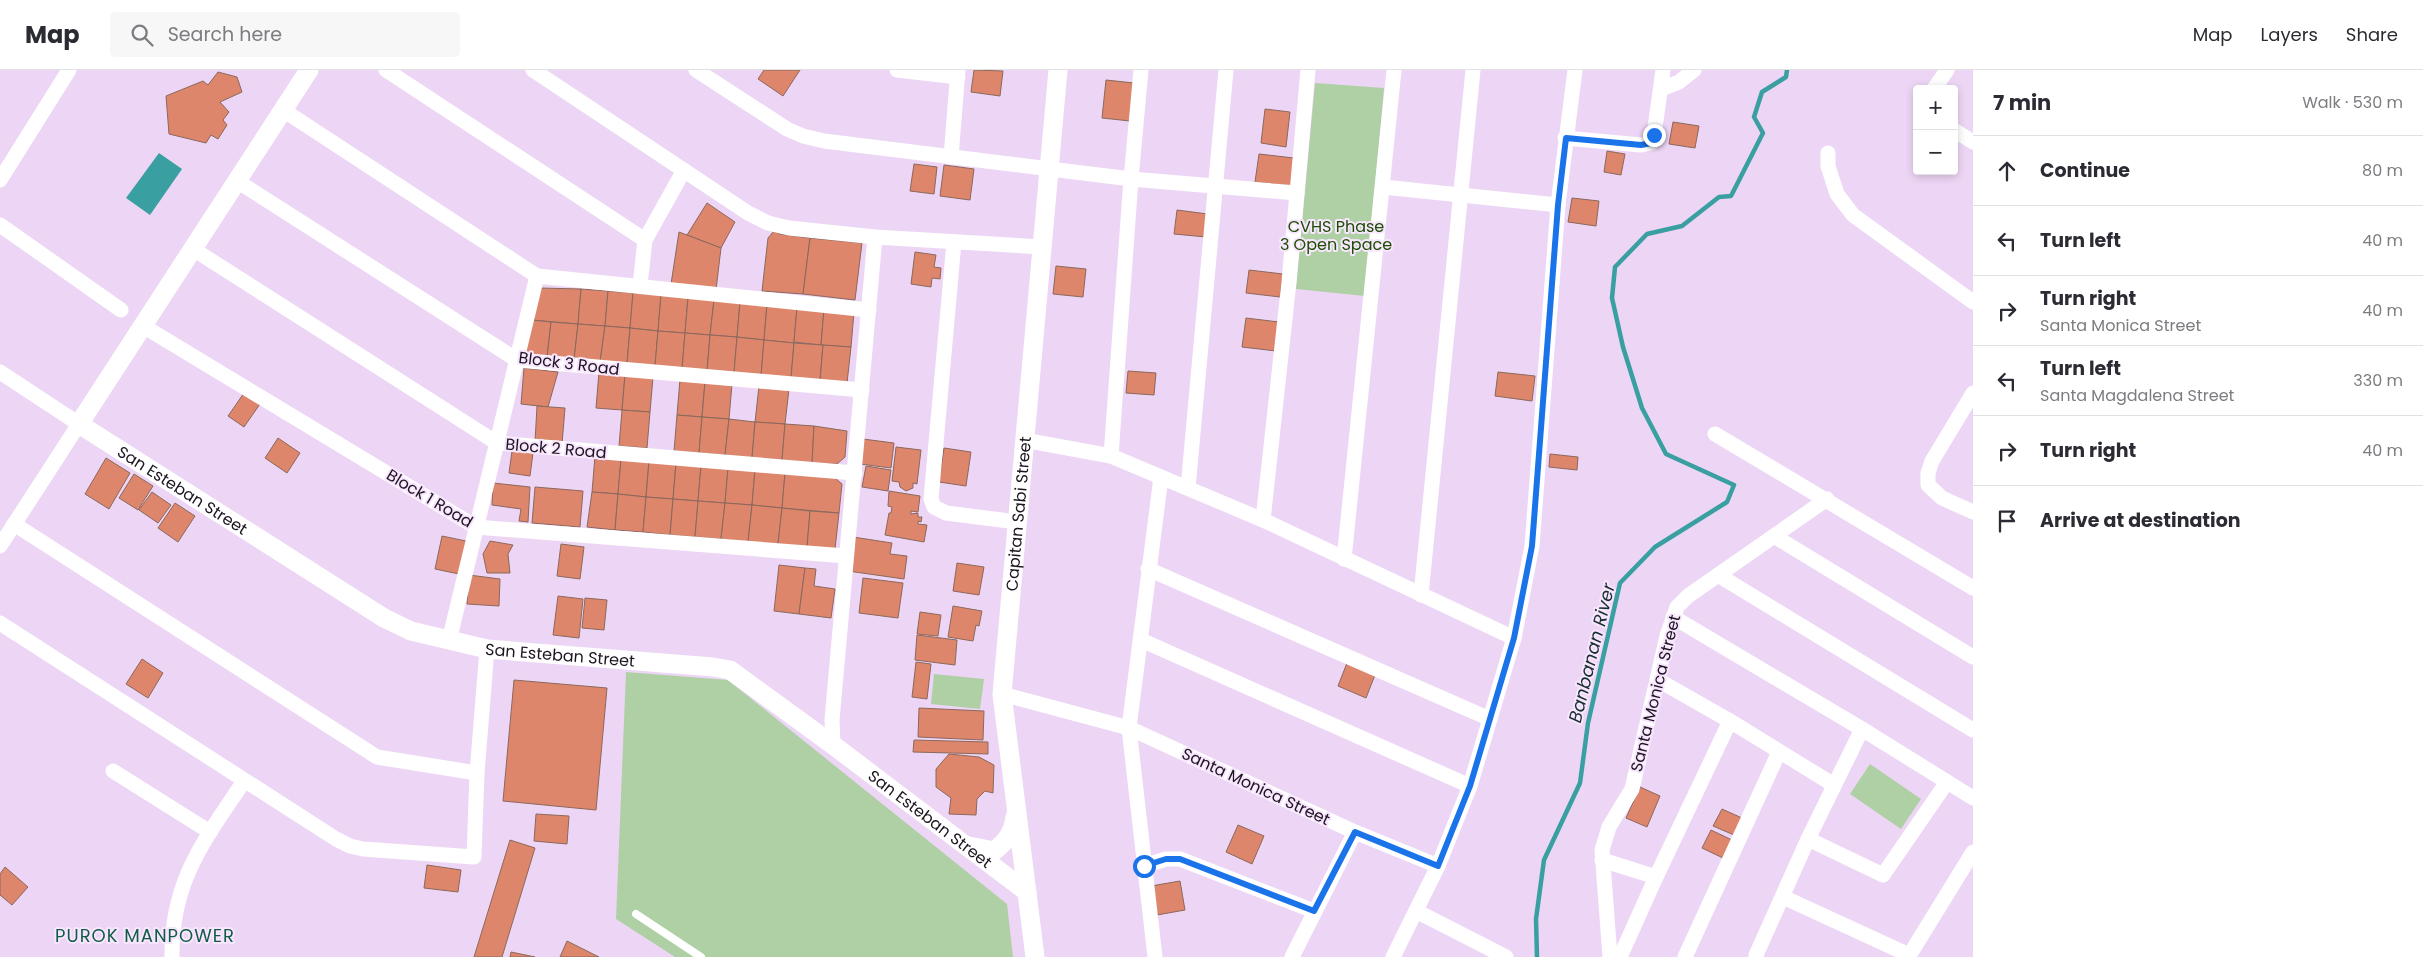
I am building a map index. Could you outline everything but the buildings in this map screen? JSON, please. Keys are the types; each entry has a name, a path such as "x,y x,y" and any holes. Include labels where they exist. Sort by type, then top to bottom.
{"street":[{"path":"0,180 70,70"},
{"path":"0,546 310,70"},
{"path":"386,70 645,240"},
{"path":"533,70 748,213 768,223 875,237 1042,247"},
{"path":"696,70 787,129 802,136 824,141 1049,170 1298,193"},
{"path":"897,70 958,73 951,158"},
{"name":"Capitan Sabi Street","path":"1035,957 1002,694 1058,70"},
{"path":"1111,456 1131,178 1141,70"},
{"path":"1188,488 1226,70"},
{"path":"1263,520 1298,193 1308,70"},
{"path":"1344,560 1394,70"},
{"path":"1420,595 1462,195 1473,70"},
{"path":"1393,957 1438,866 1470,786 1514,638 1532,546 1558,205 1575,70"},
{"path":"1566,138 1641,145 1651,143 1663,70"},
{"path":"1661,89 1679,82 1694,70"},
{"path":"1937,85 1947,70"},
{"path":"284,110 537,276 640,285 869,310"},
{"path":"1958,133 1973,142"},
{"path":"1828,153 1828,166 1837,194 1853,215 1973,302"},
{"path":"640,285 645,240 684,170"},
{"name":"Block 3 Road","path":"237,181 517,360 862,390"},
{"path":"1383,187 1558,205"},
{"path":"0,226 121,310"},
{"path":"833,745 832,720 875,237"},
{"path":"954,242 931,499 934,507 946,513 1017,522"},
{"name":"Block 2 Road","path":"193,249 497,443 855,473"},
{"path":"450,641 537,276"},
{"name":"Block 1 Road","path":"143,326 476,527 846,556"},
{"path":"0,372 79,424"},
{"path":"1972,511 1935,492 1928,485 1928,473 1932,461 1973,393"},
{"name":"San Esteban Street","path":"79,424 384,618 411,631 488,649 713,667 730,670 833,745 1027,892"},
{"path":"1715,434 1827,499 1973,588"},
{"path":"1024,440 1111,456 1263,520 1344,560 1514,638"},
{"path":"1155,957 1129,728 1161,477"},
{"name":"Santa Monica Street","path":"1610,957 1602,860 1609,827 1632,789 1676,607 1688,596 1827,499"},
{"path":"14,524 377,757 477,773"},
{"path":"1774,536 1973,656"},
{"path":"1148,570 1490,719"},
{"path":"1718,575 1973,730"},
{"path":"1673,617 1862,729 1973,798"},
{"path":"0,623 244,781 350,846 474,857 477,773 488,649"},
{"path":"1141,640 1470,786"},
{"path":"1658,680 1730,721 1834,785"},
{"name":"Santa Monica Street","path":"1002,694 1129,728 1355,832 1438,866"},
{"path":"1620,957 1730,721"},
{"path":"1757,956 1808,840 1862,729"},
{"path":"1685,957 1779,752"},
{"path":"113,771 210,832"},
{"path":"172,957 173,922 177,899 186,876 210,832 244,781"},
{"path":"1808,840 1883,875 1947,782"},
{"path":"961,843 977,850 994,851 1006,842 1013,827 1016,808"},
{"path":"1292,957 1355,832"},
{"path":"1783,897 1907,954 1912,951 1973,852"},
{"path":"1144,866 1166,859 1180,859 1314,911"},
{"path":"1602,860 1656,877"},
{"path":"1416,911 1506,957"}],"lane":[{"path":"636,914 700,957"}],"green space":[{"name":"CVHS Phase 3 Open Space","path":"1315,83 1384,88 1365,296 1296,289"},
{"path":"626,672 728,680 1007,904 1013,957 675,957 616,919"},
{"path":"934,674 984,679 980,709 931,704"},
{"path":"1870,764 1921,799 1901,829 1850,794"}],"shaded area":[{"path":"159,153 182,169 150,215 126,198"}],"waterway":[{"name":"Banbanan River","path":"1537,957 1536,919 1544,860 1580,783 1588,723 1620,583 1655,547 1727,502 1734,485 1666,454 1642,408 1623,347 1612,298 1615,267 1647,234 1682,226 1719,197 1731,196 1763,133 1754,117 1762,92 1786,77 1787,70"}],"district":[{"name":"PUROK MANPOWER","path":"145,936"}],"route":[{"path":"1144,866 1166,859 1180,859 1314,911 1355,832 1438,866 1470,786 1514,638 1532,546 1558,205 1566,138 1641,145 1651,143 1654,135"}]}
